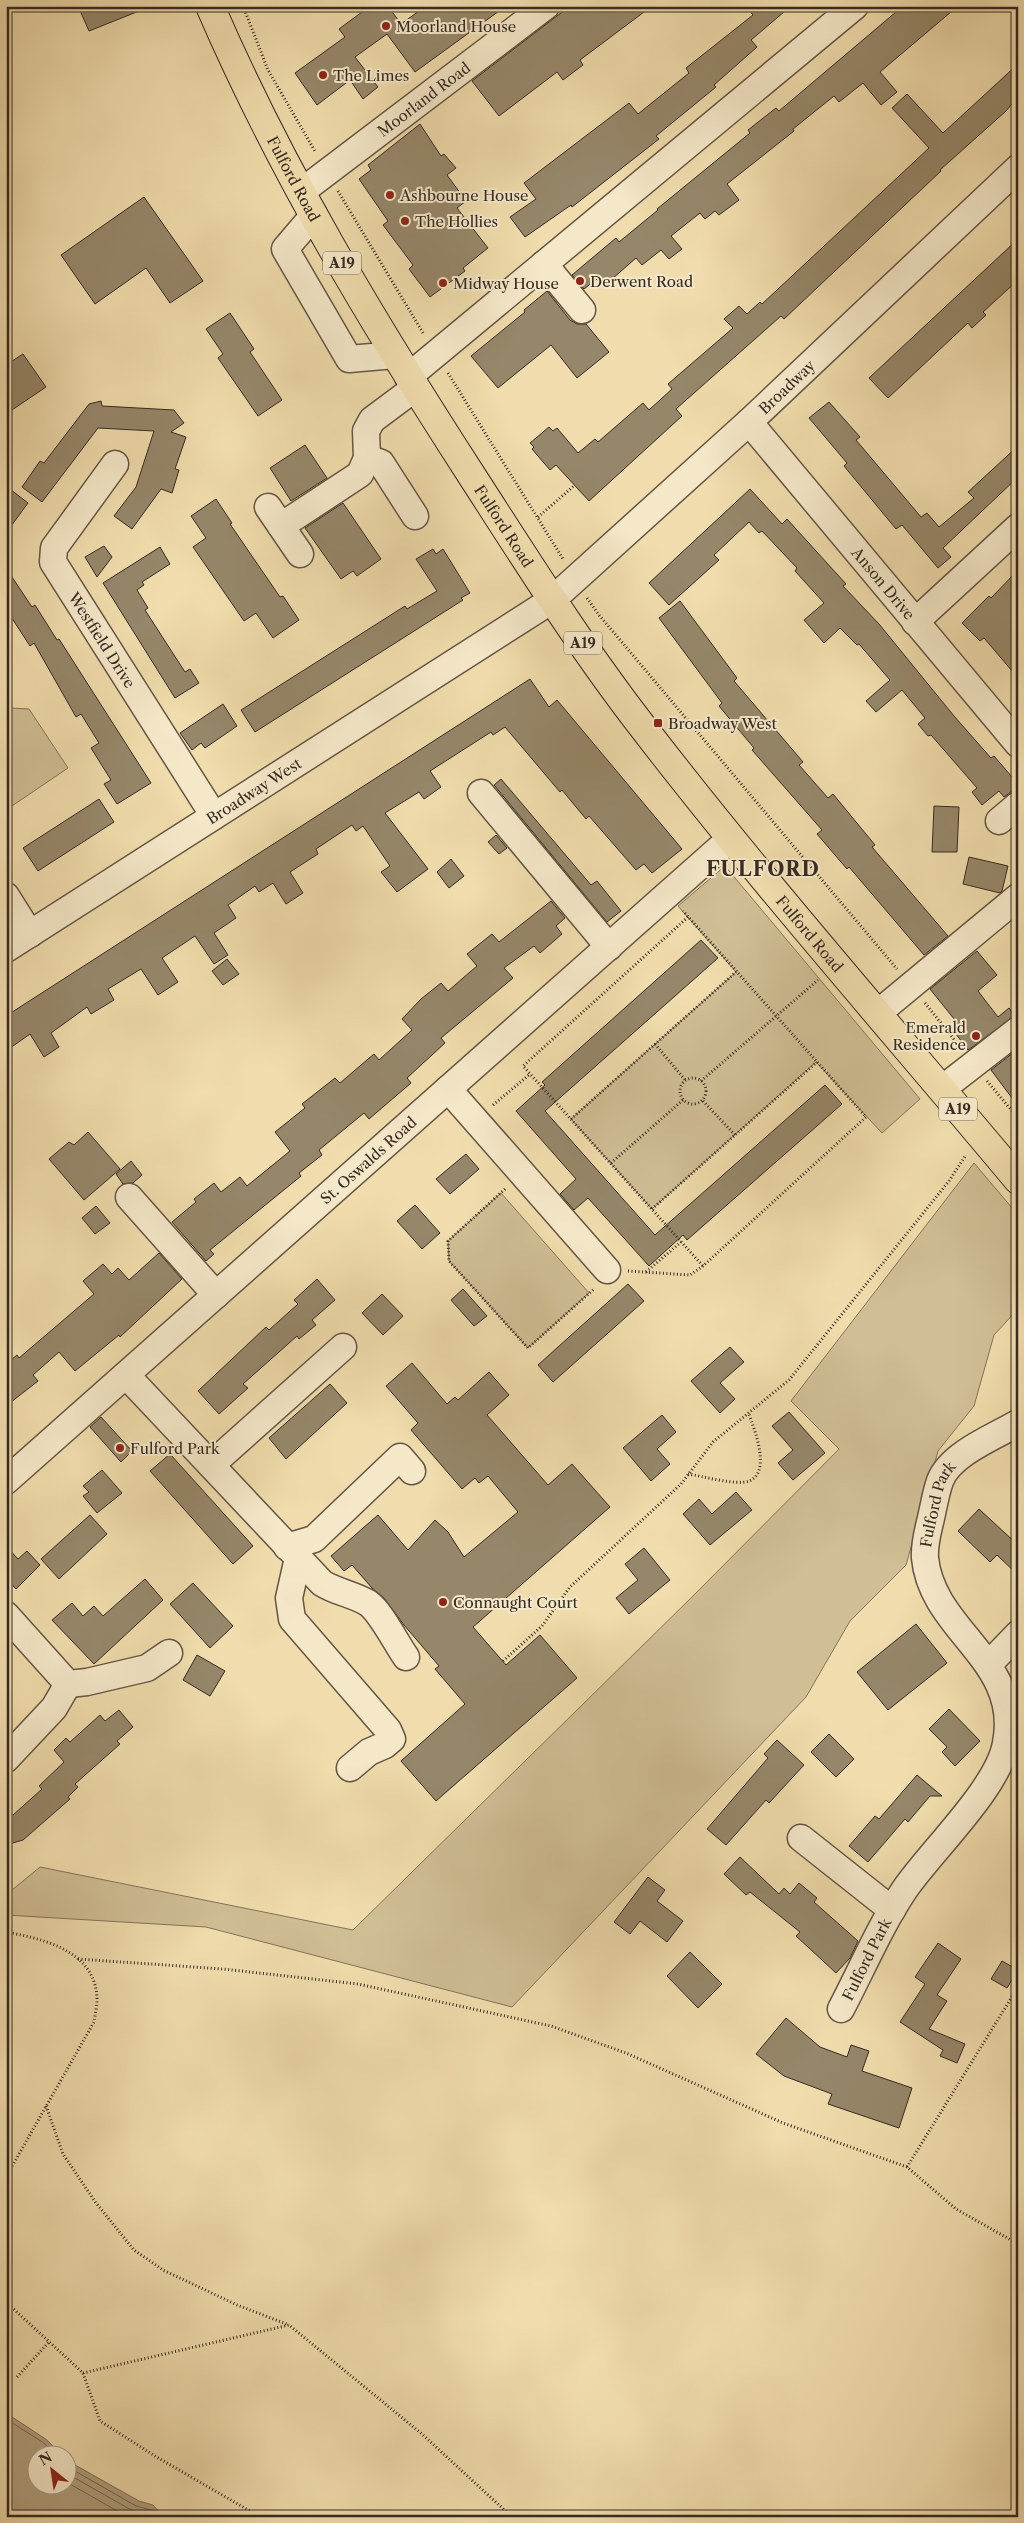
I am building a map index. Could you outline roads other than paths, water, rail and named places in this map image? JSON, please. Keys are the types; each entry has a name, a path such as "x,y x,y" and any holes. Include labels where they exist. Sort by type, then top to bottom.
{"main road":[{"name":"Fulford Road","path":"210,6 250,93 308,204 406,373 552,600 639,723 730,839 872,1006"},
{"name":"A19","path":"872,1006 1018,1180"}],"street":[{"name":"Moorland Road","path":"406,373 349,358 285,250 308,204 546,6"},
{"path":"300,554 275,517 360,474 367,458 366,431 406,373 485,302 544,264 855,6"},
{"name":"Broadway","path":"552,600 749,422 1018,168"},
{"path":"544,264 582,310"},
{"name":"Anson Drive","path":"749,422 1018,744"},
{"path":"367,458 381,463 415,516"},
{"name":"Westfield Drive","path":"115,464 54,548 53,562 214,816"},
{"path":"915,622 1018,527"},
{"name":"Broadway West","path":"6,949 552,600"},
{"path":"481,794 609,947"},
{"name":"St. Oswalds Road","path":"6,1481 730,839"},
{"path":"6,896 30,934"},
{"path":"872,1006 1018,897"},
{"path":"942,1090 1018,1030"},
{"path":"448,1089 607,1270"},
{"path":"128,1196 216,1295"},
{"path":"211,1465 343,1346"},
{"path":"126,1375 322,1583 333,1590 356,1596 370,1605 406,1657"},
{"name":"Fulford Park","path":"841,2009 892,1910 907,1887 989,1782 1000,1763 1006,1744 1007,1722 1004,1694 989,1664 940,1603 925,1560 925,1545 941,1479 948,1466 958,1457 1018,1424"},
{"path":"293,1553 314,1539 400,1457 412,1471"},
{"path":"293,1553 289,1598 292,1620 388,1730 392,1739 386,1745 369,1752 350,1768"},
{"path":"6,1615 68,1684"},
{"path":"989,1664 1018,1634"},
{"path":"68,1684 87,1682 147,1668 169,1653"},
{"path":"6,1759 54,1708 68,1684"},
{"name":"Fulford Park","path":"801,1838 892,1910"}],"water":[{"path":"6,2413 53,2446 28,2446 28,2496 78,2496 78,2467 139,2501 153,2505 164,2517 6,2517"}],"place":[{"name":"Moorland House","path":"386,26"},
{"name":"The Limes","path":"323,75"},
{"name":"Ashbourne House","path":"390,195"},
{"name":"The Hollies","path":"405,221"},
{"name":"Derwent Road","path":"580,281"},
{"name":"Midway House","path":"443,283"},
{"name":"Broadway West","path":"658,723"},
{"name":"Emerald Residence","path":"976,1036"},
{"name":"Fulford Park","path":"120,1448"},
{"name":"Connaught Court","path":"443,1602"}],"district":[{"name":"FULFORD","path":"763,869"}]}
